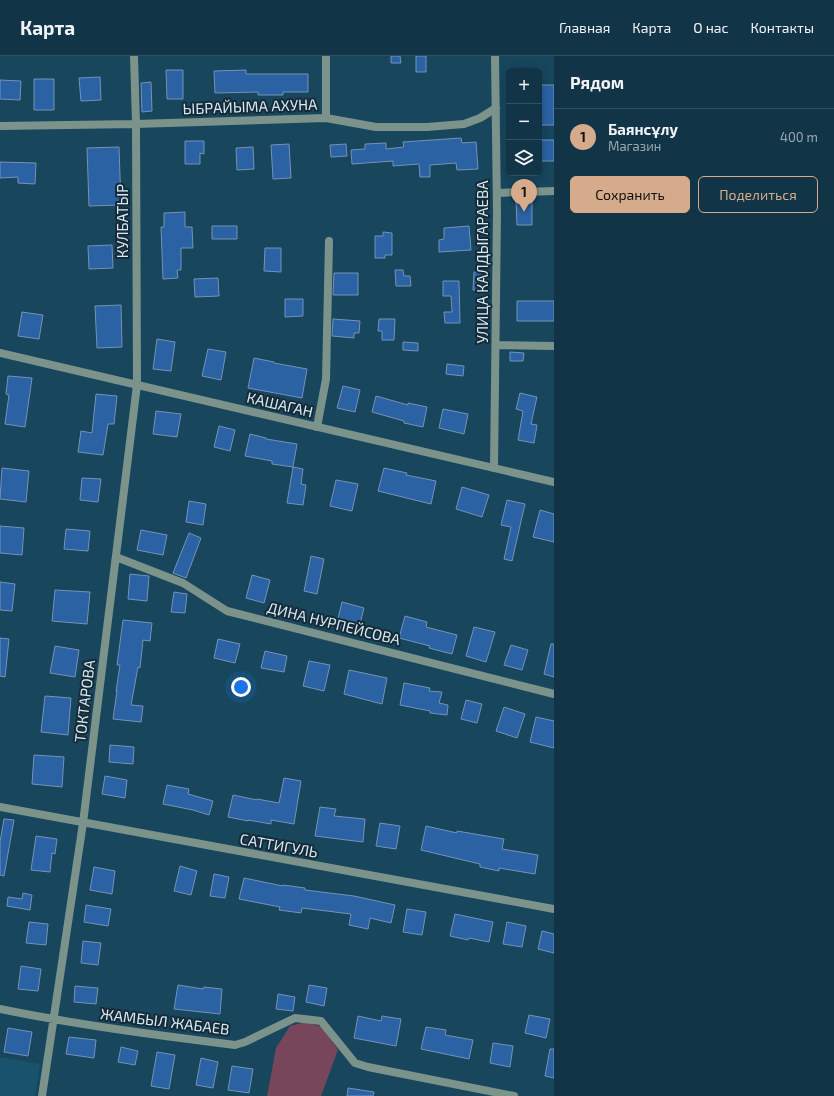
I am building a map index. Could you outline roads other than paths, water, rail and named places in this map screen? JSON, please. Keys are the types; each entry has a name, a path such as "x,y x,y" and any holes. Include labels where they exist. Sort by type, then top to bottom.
{"street":[{"name":"КУЛБАТЫР","path":"134,56 136,124 137,385"},
{"path":"326,56 326,118"},
{"name":"УЛИЦА КАЛДЫГАРАЕВА","path":"494,468 497,193 495,56"},
{"name":"ЫБРАЙЫМА АХУНА","path":"0,126 136,124 326,118 376,127 427,127 464,124 480,118 496,108"},
{"path":"497,193 554,192"},
{"path":"317,427 326,378 329,241"},
{"path":"496,345 554,346"},
{"name":"КАШАГАН","path":"0,353 554,482"},
{"name":"ТОКТАРОВА","path":"42,1096 83,823 137,385"},
{"name":"ДИНА НУРПЕЙСОВА","path":"116,557 183,583 227,611 554,694"},
{"name":"САТТИГУЛЬ","path":"0,807 554,909"},
{"name":"ЖАМБЫЛ ЖАБАЕВ","path":"0,1009 53,1020 144,1034 235,1045 295,1018 321,1020 355,1062 368,1067 514,1096"}],"place":[{"name":"Баянсұлу","path":"524,212"}]}
